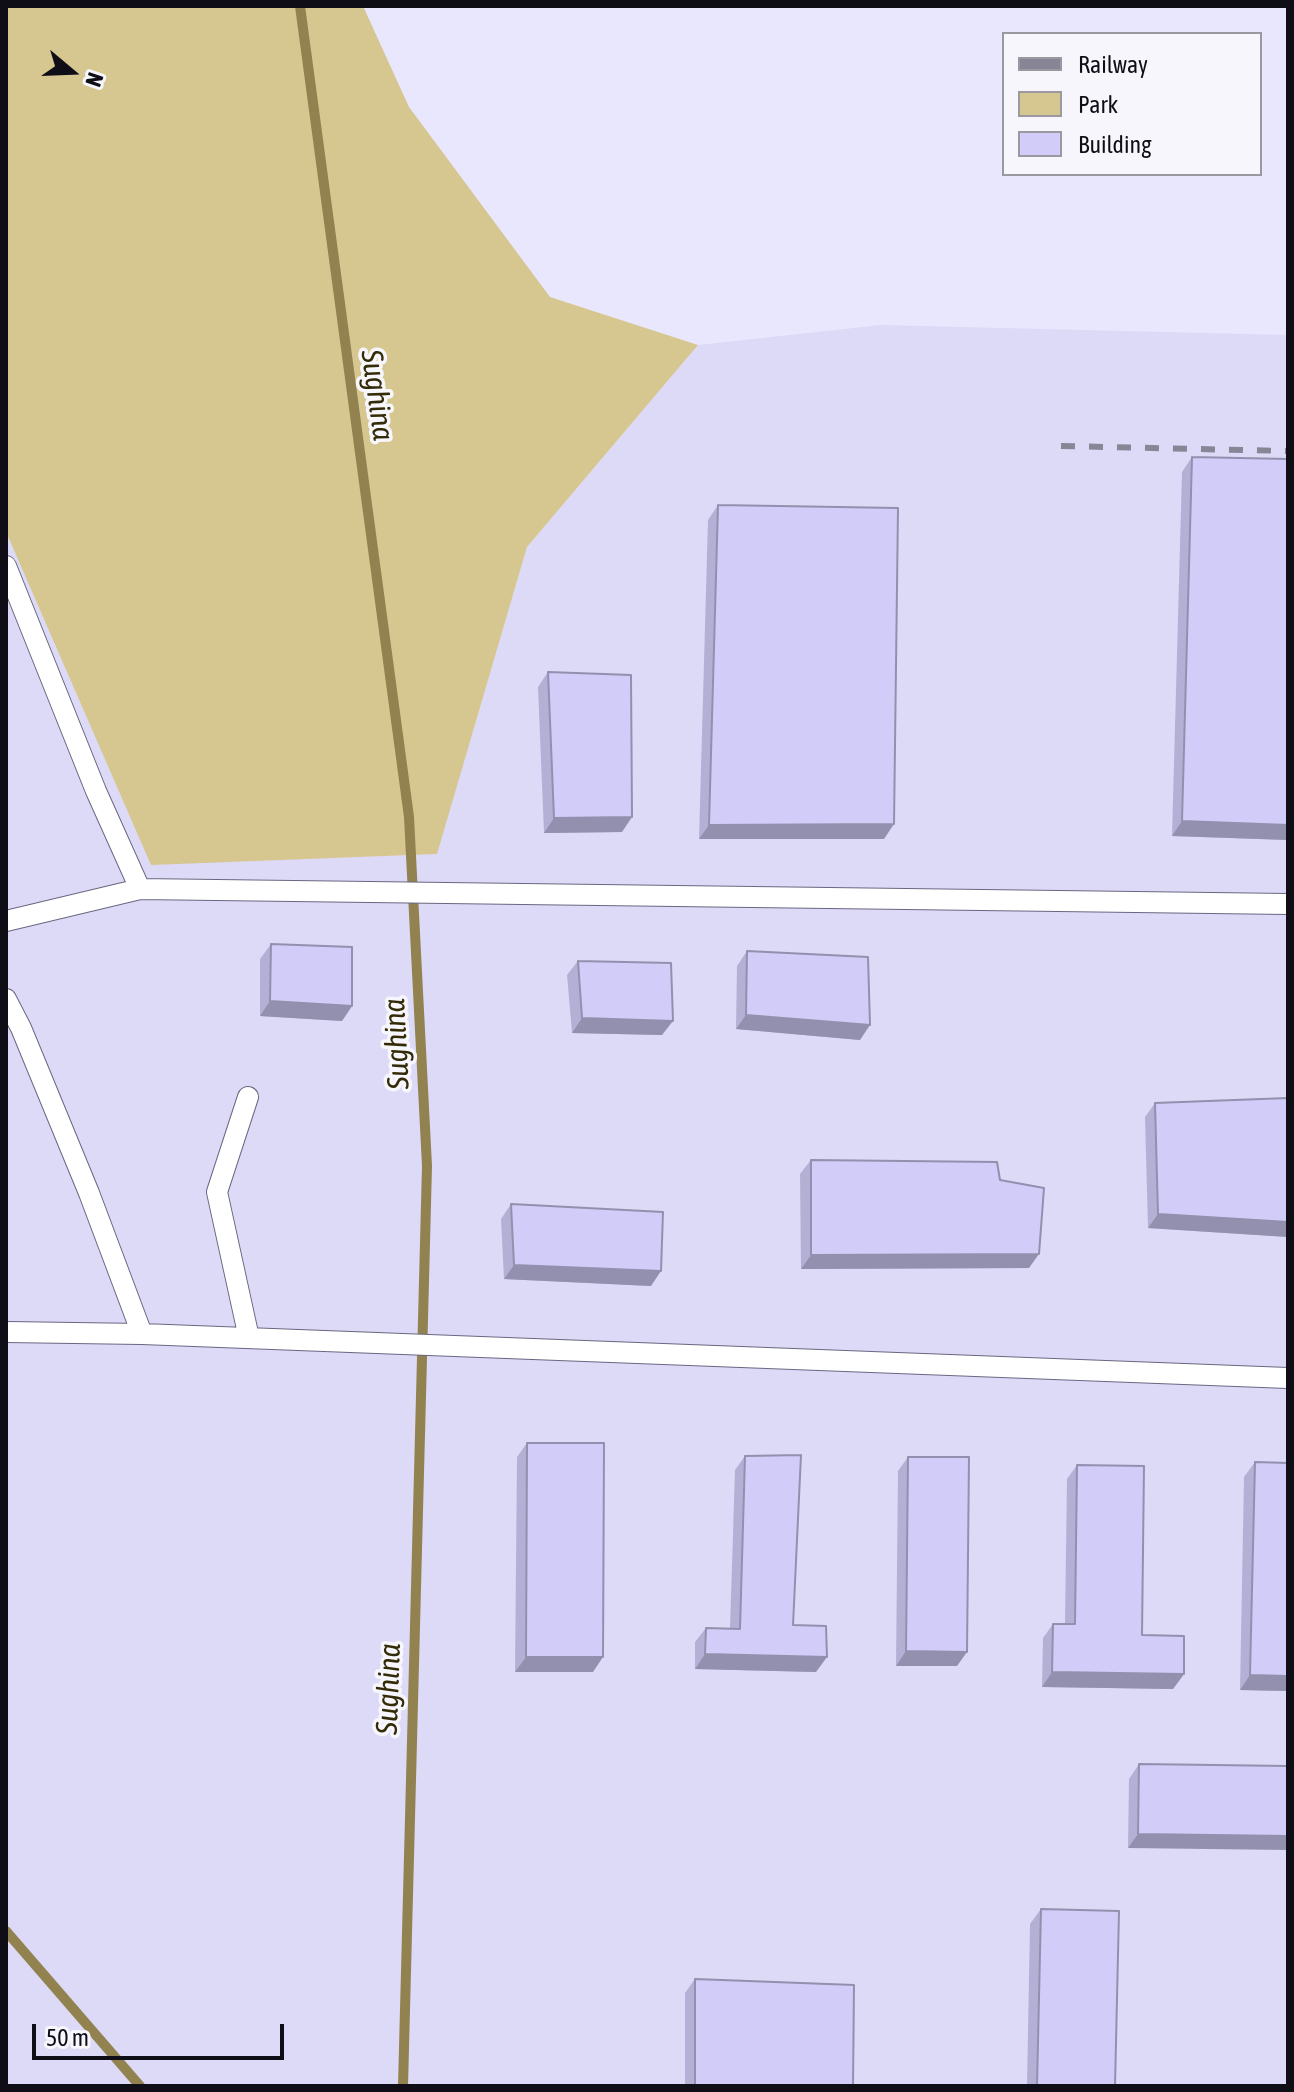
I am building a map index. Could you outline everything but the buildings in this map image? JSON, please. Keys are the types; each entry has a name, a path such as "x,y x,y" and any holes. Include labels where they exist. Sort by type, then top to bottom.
{"lane":[{"path":"6,566 96,791 140,889"},
{"path":"6,921 140,889 1288,904"},
{"path":"6,999 89,1193 142,1334"},
{"path":"248,1097 217,1192 249,1338"},
{"path":"6,1332 142,1334 1288,1378"}],"shaded area":[{"path":"881,325 1288,335 1288,2086 6,2086 6,532 151,864 436,854 527,547 698,345"}],"green space":[{"path":"6,6 363,6 409,107 550,297 698,345 527,547 437,854 151,865 6,532"}],"waterway":[{"name":"Sughina","path":"300,6 409,817 427,1166 403,2086"},
{"path":"6,1931 140,2086"}],"railway":[{"path":"1061,446 1288,451"}]}
